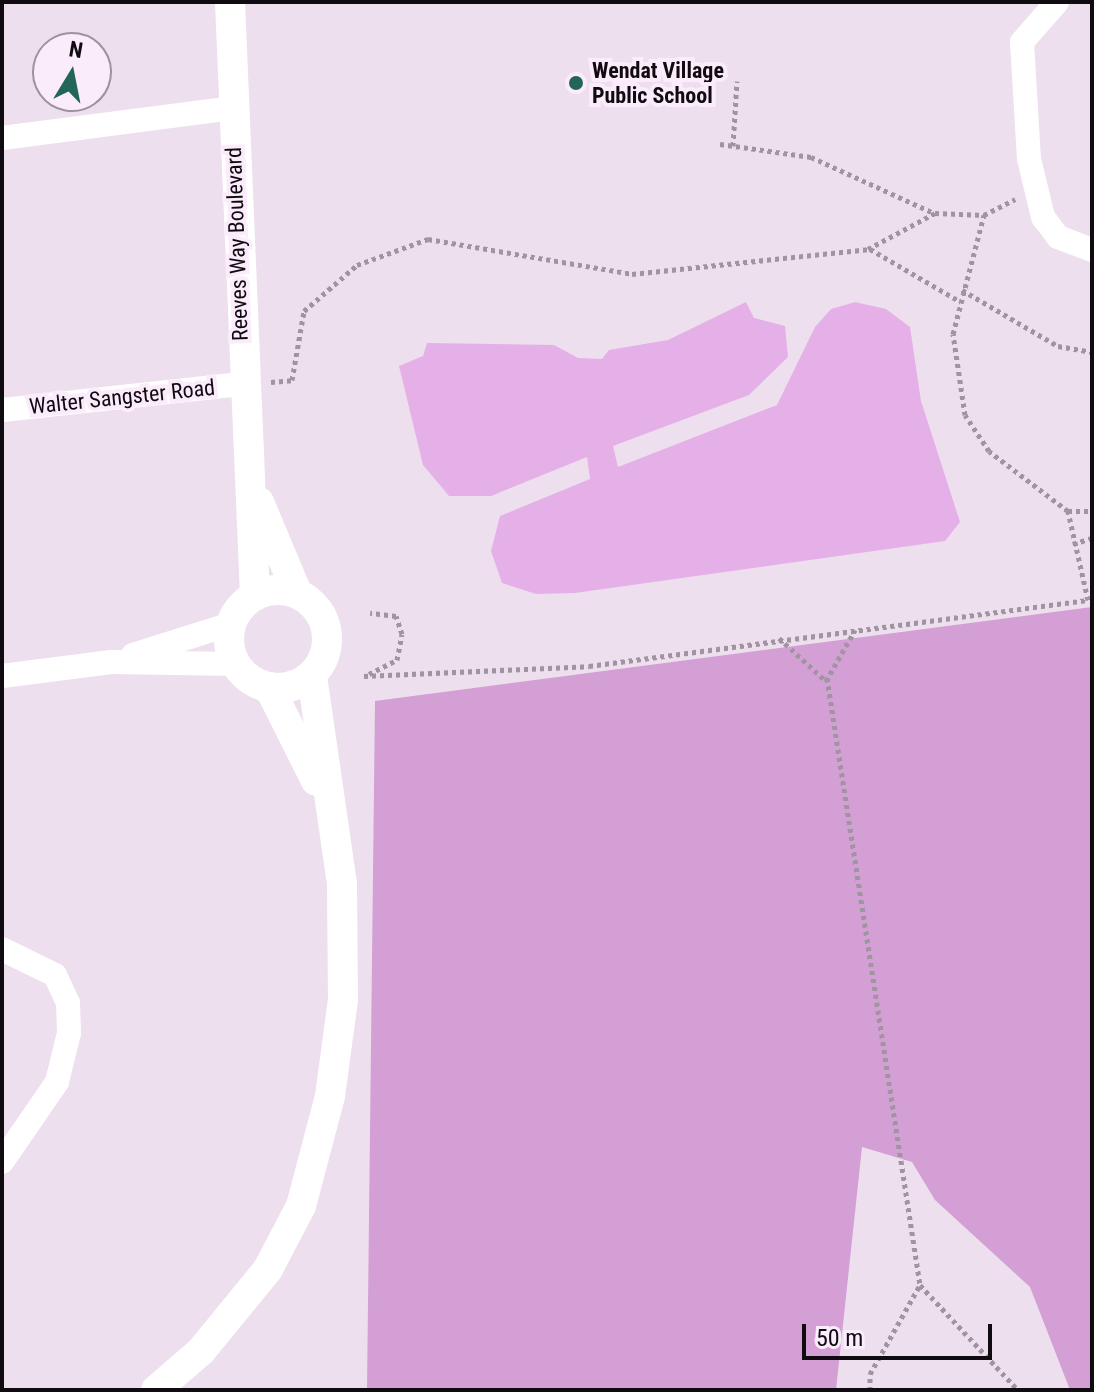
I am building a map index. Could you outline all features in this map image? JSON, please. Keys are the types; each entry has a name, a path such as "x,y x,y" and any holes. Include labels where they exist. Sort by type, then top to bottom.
{"street":[{"name":"Reeves Way Boulevard","path":"230,2 242,384 252,486 255,595"},
{"path":"1057,2 1022,42 1036,188 1058,237 1092,250"},
{"path":"2,138 232,108"},
{"name":"Walter Sangster Road","path":"2,410 242,384"},
{"name":"Reeves Way Boulevard","path":"252,486 297,593"},
{"path":"111,662 231,624 255,595 297,593 326,630 312,675 324,797 342,884 343,1000 330,1096 301,1206 268,1269 201,1351 156,1390"},
{"path":"231,624 236,664"},
{"path":"2,676 111,662 236,664 269,687 324,797"},
{"path":"269,687 312,675"},
{"path":"2,949 55,975 68,1003 69,1033 57,1082 2,1162"}],"path":[{"path":"733,146 737,81"},
{"path":"720,144 811,157 935,213 984,215 1036,188"},
{"path":"242,384 292,380 304,311 357,265 428,239 632,274 868,249 935,213"},
{"path":"984,215 953,334 965,415 989,451 1068,511 1092,511"},
{"path":"868,249 962,303"},
{"path":"962,290 1058,346 1092,352"},
{"path":"370,613 396,616 402,634 397,660 364,676 589,666 778,638 1088,600 1068,511"},
{"path":"1073,544 1092,538"},
{"path":"855,629 827,678 920,1285 1018,1390"},
{"path":"778,638 827,678"},
{"path":"870,1390 870,1374 920,1285"}],"shaded area":[{"path":"746,302 754,318 785,326 788,357 749,395 613,446 618,467 777,405 815,327 831,309 855,302 886,309 910,327 921,401 960,522 945,541 575,593 536,594 502,583 491,551 500,516 590,479 587,457 491,496 449,496 423,465 399,366 423,356 427,343 554,345 578,358 602,359 609,350 668,340"},
{"path":"1092,607 1092,1390 1070,1390 1030,1287 935,1200 912,1162 862,1147 836,1390 367,1390 375,701"}],"place":[{"name":"Wendat Village Public School","path":"576,83"}]}
